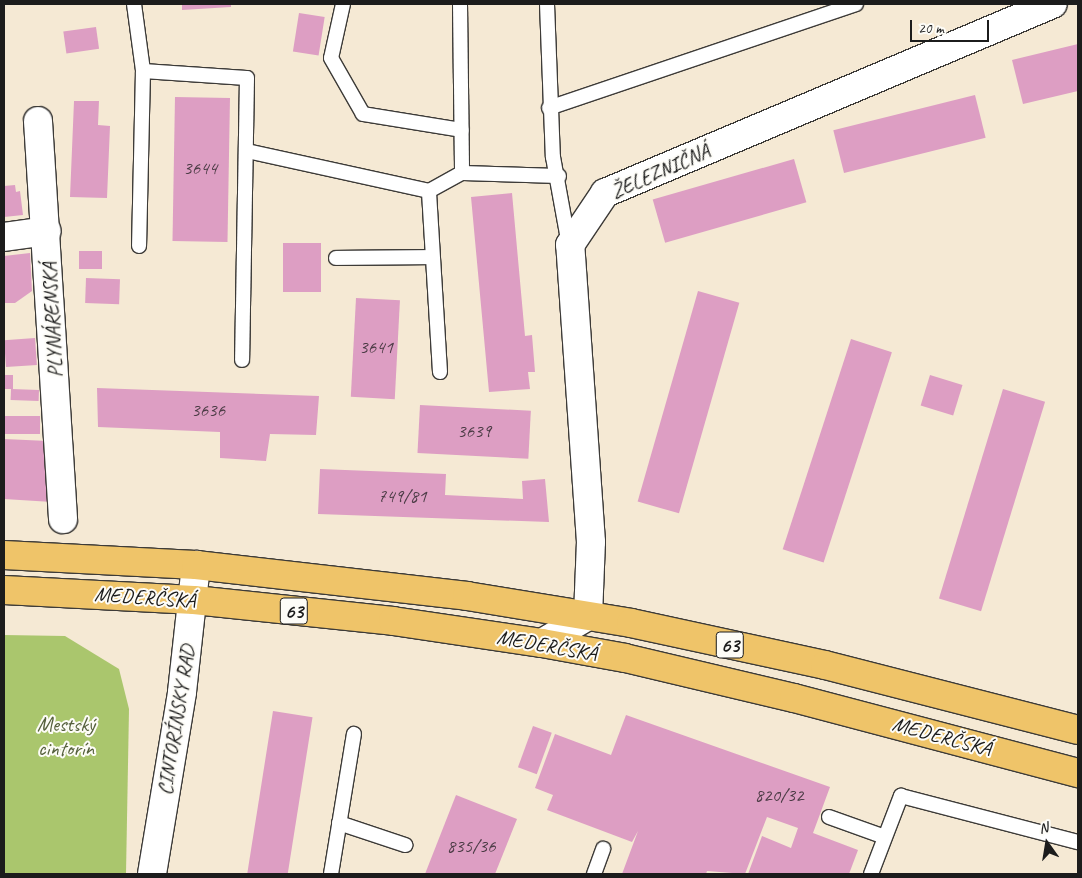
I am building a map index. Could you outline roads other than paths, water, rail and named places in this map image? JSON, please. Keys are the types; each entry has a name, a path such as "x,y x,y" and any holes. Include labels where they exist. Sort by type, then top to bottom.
{"main road":[{"name":"MEDERČSKÁ","path":"4,555 196,565 467,596 588,616 824,665 1078,730"},
{"name":"MEDERČSKÁ","path":"4,590 194,600 394,621 542,643 625,658 794,698 1078,773"}],"street":[{"name":"ŽELEZNIČNÁ","path":"570,245 605,193 1052,4"},
{"name":"PLYNÁRENSKÁ","path":"38,121 63,519"},
{"path":"4,237 46,231"},
{"path":"542,643 588,616 591,542 570,245"},
{"name":"CINTORÍNSKY RAD","path":"152,874 194,600 196,565"}],"lane":[{"path":"134,4 143,70 139,246"},
{"path":"343,4 331,58 362,114 462,130"},
{"path":"460,4 462,173"},
{"path":"547,4 553,157 559,176 570,245"},
{"path":"550,108 856,4"},
{"path":"143,70 247,78 242,360"},
{"path":"247,151 429,192 462,173 559,176"},
{"path":"429,192 440,372"},
{"path":"336,258 432,257"},
{"path":"331,874 354,734"},
{"path":"871,874 901,796 1078,842"},
{"path":"829,817 885,837"},
{"path":"339,823 405,845"},
{"path":"594,874 603,849"}],"park label":[{"name":"Mestský cintorín","path":"66,736"}]}
